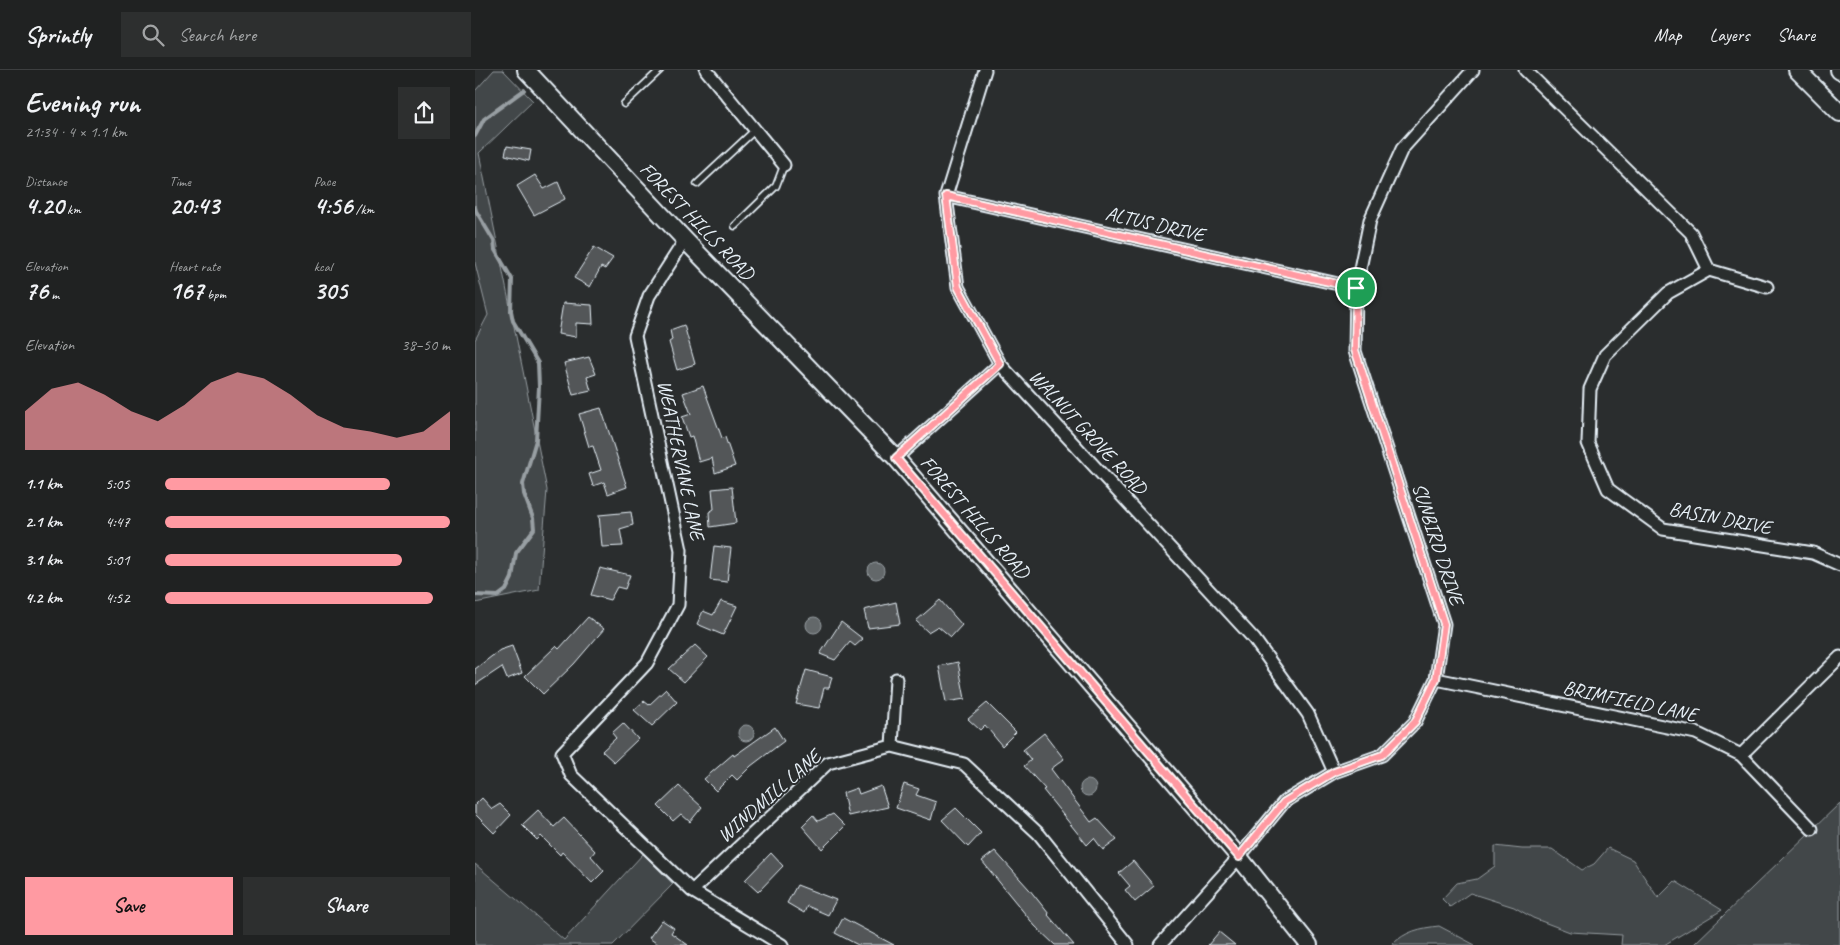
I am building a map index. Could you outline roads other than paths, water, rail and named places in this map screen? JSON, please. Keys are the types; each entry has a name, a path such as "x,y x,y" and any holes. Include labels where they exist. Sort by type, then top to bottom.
{"street":[{"name":"FOREST HILLS ROAD","path":"526,70 685,240 896,458 1239,857 1309,945"},
{"path":"706,70 784,165"},
{"name":"WALNUT GROVE ROAD","path":"985,70 946,196 958,287 1000,364 1254,639 1308,714 1334,772"},
{"name":"SUNBIRD DRIVE","path":"1160,945 1239,857 1284,802 1334,772 1382,755 1415,722 1436,679 1444,624 1355,350 1356,288 1370,220 1402,148 1473,70"},
{"path":"1525,70 1691,232 1709,270 1767,287"},
{"path":"1797,70 1840,113"},
{"name":"ALTUS DRIVE","path":"946,196 1356,288"},
{"name":"WEATHERVANE LANE","path":"685,240 649,296 635,336 681,550 678,605 647,663 562,754 571,775 692,891 782,945"},
{"name":"BASIN DRIVE","path":"1709,270 1668,293 1605,355 1591,389 1588,443 1608,489 1663,530 1813,553 1840,565"},
{"path":"896,458 1000,364"},
{"path":"1741,755 1840,657"},
{"path":"891,746 896,679"},
{"name":"BRIMFIELD LANE","path":"1436,679 1696,733 1741,755 1812,829"},
{"name":"WINDMILL LANE","path":"692,891 828,764 891,746 964,764 1039,834 1128,945"}],"lane":[{"path":"624,104 660,70"},
{"path":"697,184 755,130"},
{"path":"735,226 776,186 784,165"}],"waterway":[{"path":"475,136 484,119 524,90"},
{"path":"475,207 494,241 495,250 512,279 511,311 513,321 538,363 539,387 536,440 523,484 524,494 533,518 534,529 516,553 512,578 506,590 498,596 475,595"}]}
